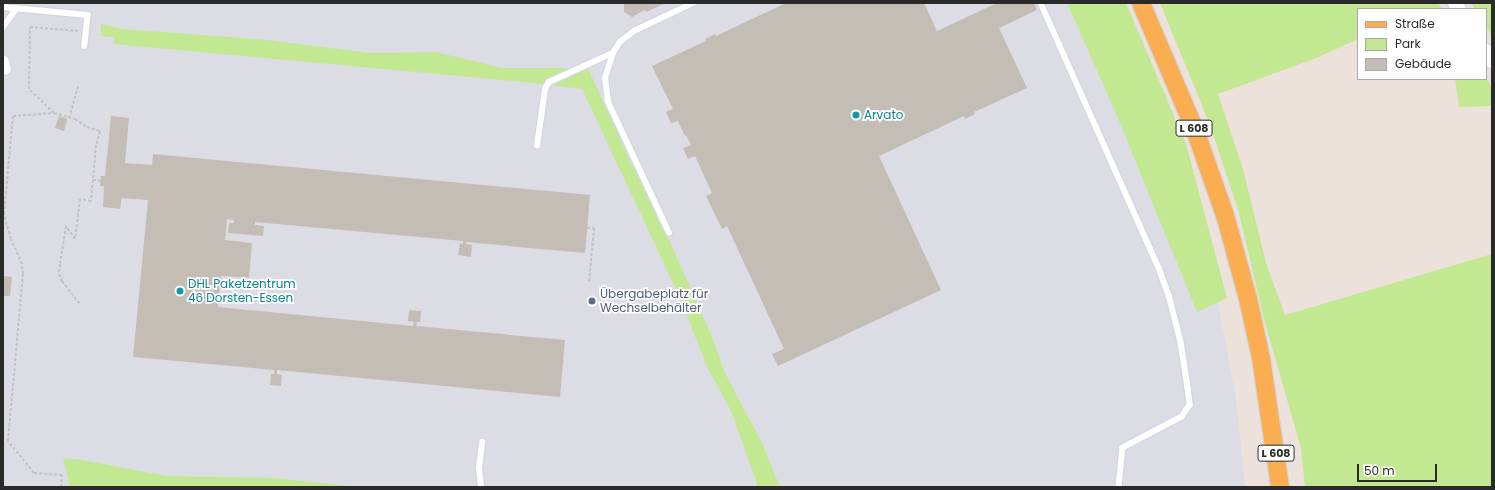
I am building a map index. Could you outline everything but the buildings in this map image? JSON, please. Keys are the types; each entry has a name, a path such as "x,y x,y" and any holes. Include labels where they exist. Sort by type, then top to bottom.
{"main road":[{"name":"L 608","path":"1141,3 1195,130 1225,215 1248,299 1261,358 1280,487"}],"lane":[{"path":"669,233 608,102 605,78 613,53 620,42 634,31 693,3"},
{"path":"1041,3 1159,268 1169,295 1181,342 1186,372 1190,405 1187,411 1182,417 1123,448 1119,487"},
{"path":"3,7 88,16 85,46"},
{"path":"3,27 16,9"},
{"path":"537,146 545,89 550,82 613,53"},
{"path":"481,487 479,468 482,442"}],"path":[{"path":"54,113 29,89 30,27 87,32"},
{"path":"69,118 78,86"},
{"path":"62,487 62,475 34,473 8,441 23,274 22,264 11,239 4,214 13,116 54,113 80,122 93,130 100,132 96,145 91,201 80,199 75,239 66,226 58,274 80,304"},
{"path":"93,180 105,181"},
{"path":"587,228 594,228 589,283"}],"shaded area":[{"path":"3,3 1116,3 1213,277 1236,398 1245,487 3,487"}],"green space":[{"path":"1067,3 1126,3 1186,144 1227,298 1197,312 1117,116"},
{"path":"1160,3 1438,3 1441,8 1357,8 1357,39 1314,59 1218,94 1243,169 1266,263 1285,315 1492,254 1492,487 1305,487 1301,448 1265,323 1239,213 1210,125"},
{"path":"1471,3 1492,3 1492,36 1487,28 1487,8 1474,8"},
{"path":"101,24 122,29 268,40 369,53 436,52 502,68 588,68 631,163 661,222 713,339 724,371 763,445 780,487 758,487 731,411 707,367 680,298 582,89 524,82 114,44 114,37 101,36"},
{"path":"1455,80 1487,80 1492,88 1492,106 1459,107"},
{"path":"63,458 82,460 167,476 275,478 360,487 70,487"}],"place":[{"name":"Arvato","path":"856,115"},
{"name":"DHL Paketzentrum 46 Dorsten-Essen","path":"180,291"},
{"name":"Übergabeplatz für Wechselbehälter","path":"592,301"}]}
